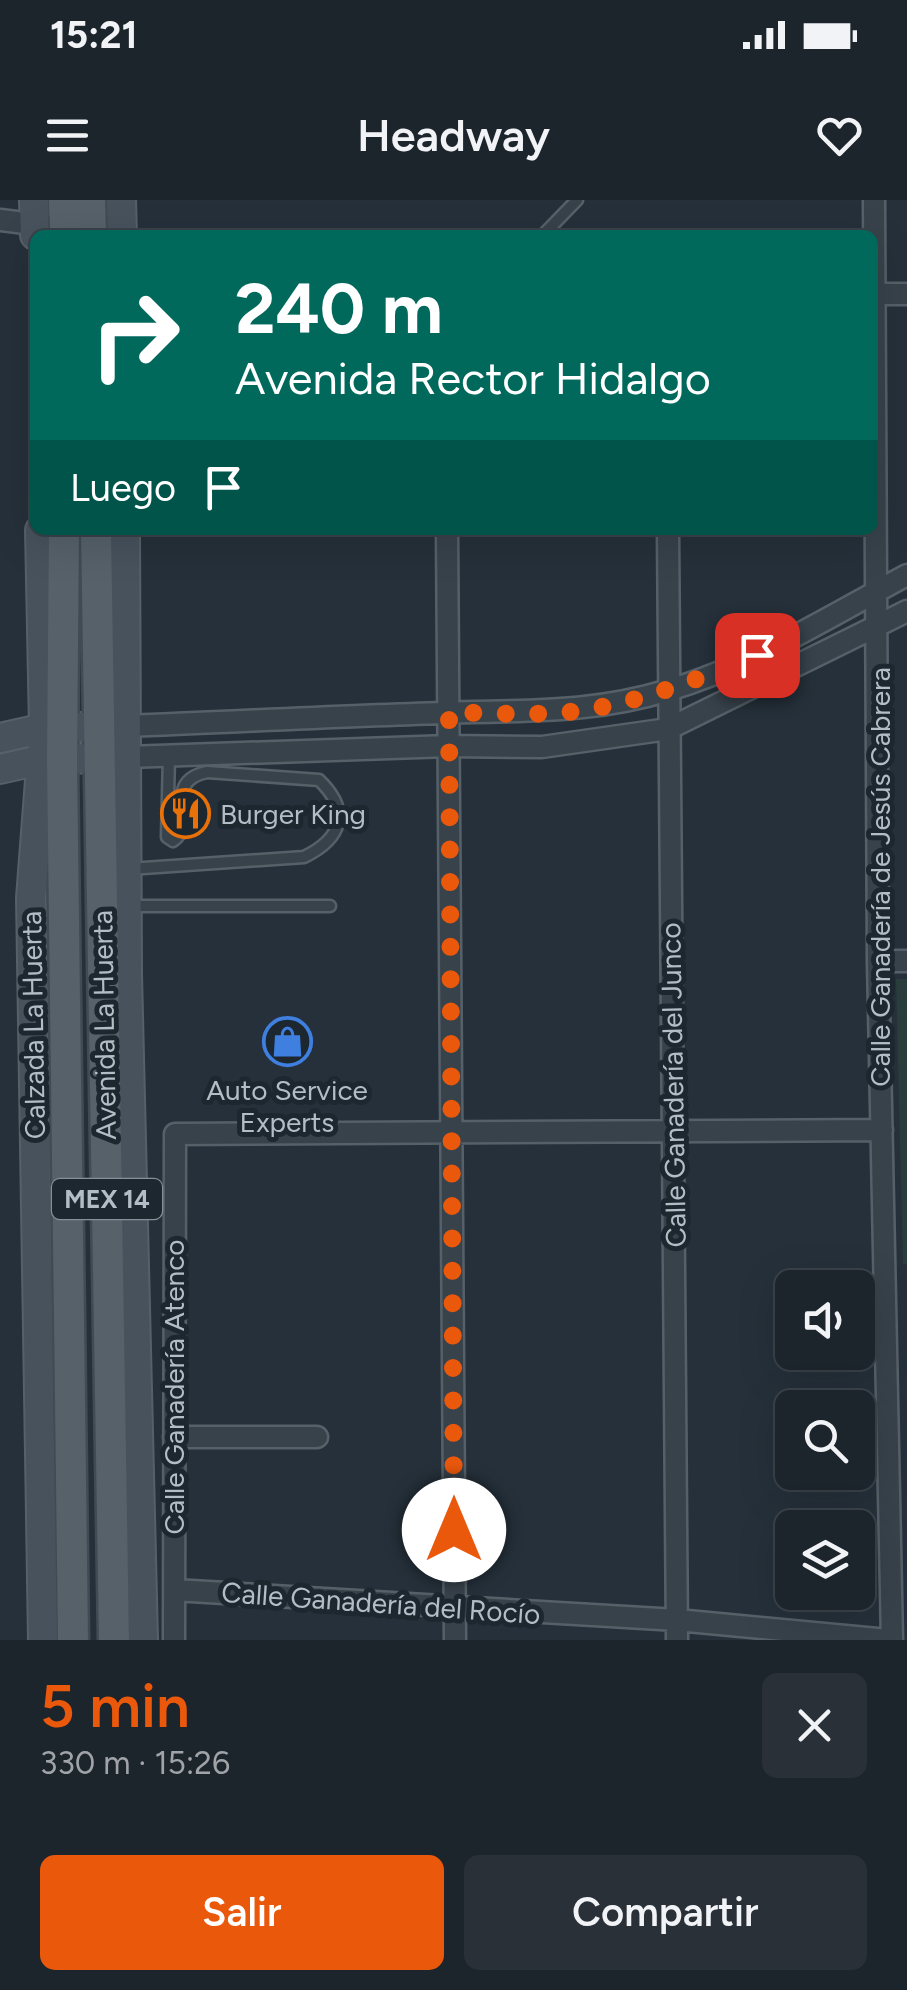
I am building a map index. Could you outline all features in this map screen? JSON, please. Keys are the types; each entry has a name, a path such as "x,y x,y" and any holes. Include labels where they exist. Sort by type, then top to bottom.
{"main road":[{"path":"56,222 90,200"},
{"name":"Avenida La Huerta","path":"64,535 51,760 73,1640"},
{"name":"Avenida La Huerta","path":"96,535 114,757 120,1191 114,1640"}],"street":[{"path":"121,200 122,230"},
{"name":"Calle Ganadería de Jesús Cabrera","path":"874,200 874,230"},
{"path":"0,220 56,222"},
{"path":"878,294 907,294"},
{"path":"40,535 54,728"},
{"path":"113,726 125,535"},
{"path":"447,535 455,1640"},
{"name":"Calle Ganadería del Junco","path":"668,535 677,1630"},
{"name":"Calle Ganadería de Jesús Cabrera","path":"876,535 878,961 890,1640"},
{"path":"0,738 54,728 449,712 559,713 671,690 757,655 907,575"},
{"path":"0,769 51,760 114,757 449,746 542,747 668,728 907,611"},
{"path":"279,751 280,720"},
{"path":"114,757 128,869 120,1191 143,1640"},
{"name":"Calzada La Huerta","path":"42,1640 31,898 51,760"},
{"path":"878,961 907,960"},
{"path":"450,1132 674,1134 882,1130"},
{"name":"Calle Ganadería Atenco","path":"174,1640 175,1134 450,1132"},
{"path":"884,1289 907,1288"},
{"path":"174,1437 316,1437"},
{"name":"Calle Ganadería del Rocío","path":"174,1590 677,1630 890,1640"}],"lane":[{"path":"90,200 100,200"},
{"path":"548,230 577,200"},
{"path":"128,869 304,858 328,846 334,836 338,809 319,780 207,772 192,776 184,784 179,837 169,839 169,756"},
{"path":"129,906 330,906"}],"green space":[{"path":"896,979 907,979 907,1264 903,1264"}],"place":[{"name":"Burger King","path":"185,814"},
{"name":"Auto Service Experts","path":"287,1042"}],"route":[{"path":"454,1530 449,712 559,713 613,704 671,690 757,655"}]}
